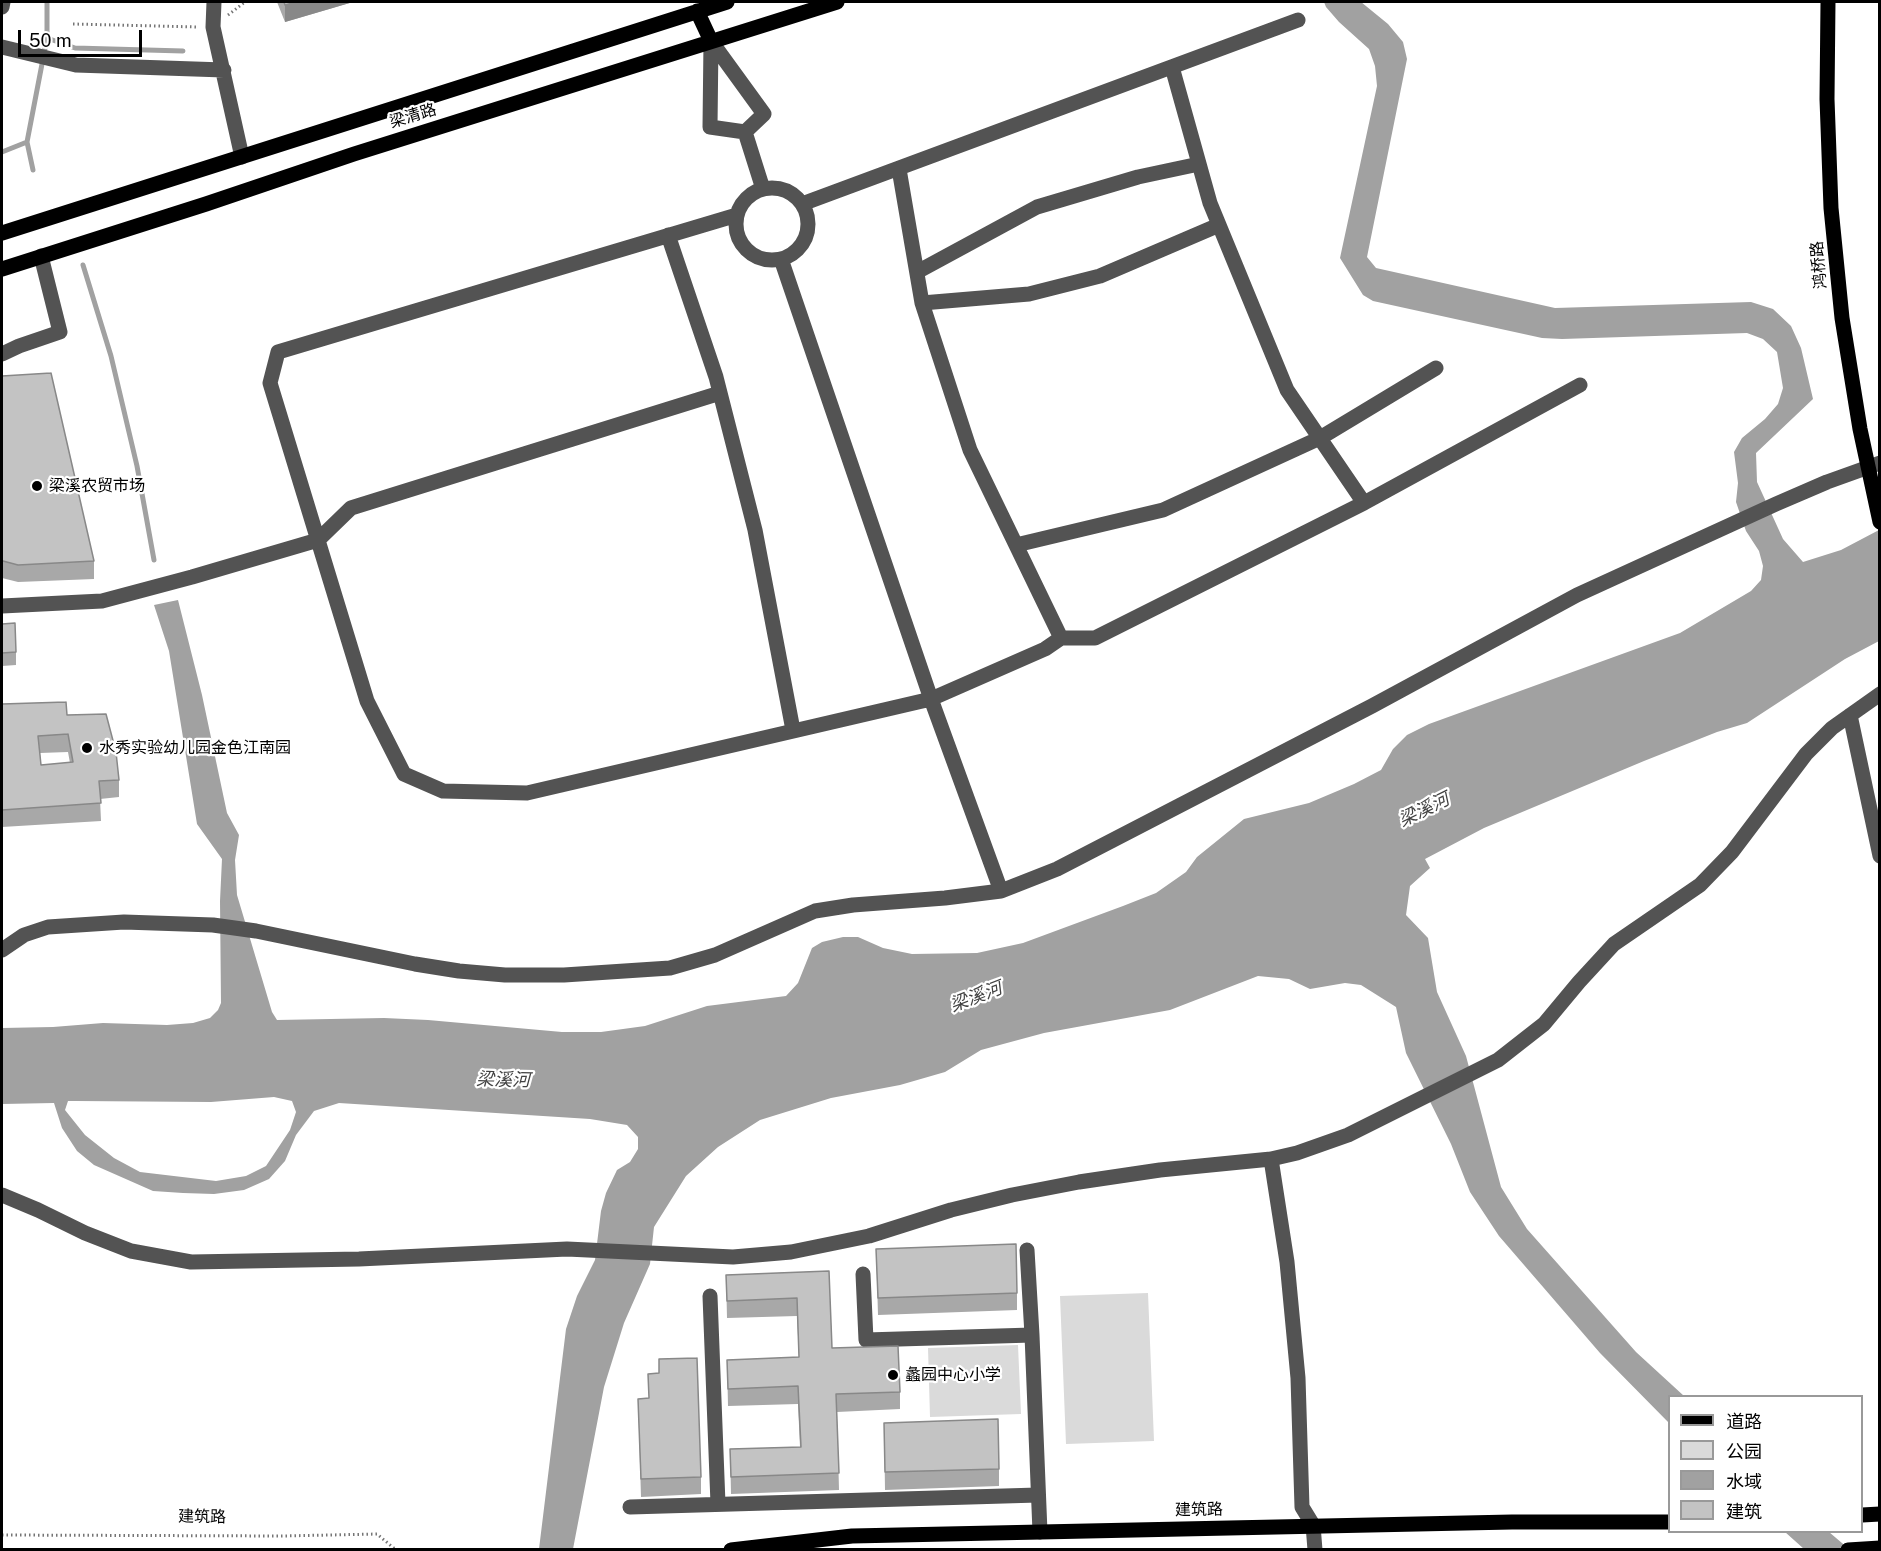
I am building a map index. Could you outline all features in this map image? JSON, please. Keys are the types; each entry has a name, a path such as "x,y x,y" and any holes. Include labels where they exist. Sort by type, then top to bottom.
{"main road":[{"name":"梁清路","path":"2,233 242,157 695,6 727,2"},
{"name":"梁清路","path":"2,268 206,204 354,153 837,2"},
{"name":"鸿桥路","path":"1827,2 1827,99 1832,208 1842,318 1860,429 1880,522"},
{"path":"695,6 711,41"},
{"path":"1863,1515 1880,1514"},
{"name":"建筑路","path":"731,1550 1041,1532 1313,1525 1668,1522"},
{"path":"1848,1550 1880,1548"}],"street":[{"path":"2,7 3,2"},
{"path":"214,2 213,27 242,157"},
{"path":"802,204 1298,20"},
{"path":"711,41 710,127 745,132"},
{"path":"711,41 764,114 745,132"},
{"path":"4,47 76,65 224,70"},
{"path":"1172,67 1210,203 1287,390 1364,503"},
{"path":"745,132 763,189"},
{"path":"917,272 1037,207 1138,177 1199,164"},
{"path":"899,169 922,303 970,450 1061,638"},
{"path":"763,189 785,190 795,196 807,214 806,236 801,246 781,259 769,260 747,249 736,227 737,215 743,203 763,189"},
{"path":"737,215 278,352 270,383 367,701 404,774 443,790 527,793 931,699 1045,649 1061,638 1095,638 1364,503 1580,385"},
{"path":"922,303 1029,294 1100,276 1219,225"},
{"path":"668,235 720,393 755,530 793,730"},
{"path":"2,354 60,332 42,256"},
{"path":"781,259 931,699 1000,891"},
{"path":"1016,545 1163,510 1320,438 1436,368"},
{"path":"2,606 102,601 318,540 351,508 720,393"},
{"path":"2,950 24,935 48,927 124,921 213,925 256,931 459,971 505,975 564,975 670,968 715,955 815,911 853,905 1000,891 1068,863 1372,706 1577,595 1776,504 1880,463"},
{"path":"2,1196 131,1251 191,1262 358,1259 567,1249 733,1257 791,1252 869,1236 951,1210 1079,1182 1160,1170 1271,1159 1297,1153 1348,1135 1498,1060 1544,1024 1614,944 1700,885 1732,852 1806,754 1832,728 1880,694"},
{"path":"1850,715 1880,856"},
{"path":"1271,1159 1287,1262 1297,1366 1302,1507 1313,1525 1315,1550"},
{"path":"1027,1250 1041,1532"},
{"path":"863,1274 866,1340 1032,1335"},
{"path":"710,1296 718,1504"},
{"path":"630,1507 1038,1495"}],"path":[{"path":"73,24 213,27 245,2"},
{"name":"建筑路","path":"2,1535 377,1534 396,1550"}],"green space":[{"path":"1148,1293 1154,1441 1066,1444 1060,1296"},
{"path":"1018,1345 1021,1414 930,1417 928,1348"}],"water":[{"name":"梁溪河","path":"1324,2 1361,2 1388,24 1403,42 1407,59 1367,257 1376,268 1555,308 1751,302 1773,309 1791,326 1801,348 1813,399 1756,453 1757,482 1783,539 1803,562 1841,550 1879,530 1879,641 1845,659 1747,723 1717,732 1644,761 1484,828 1425,859 1430,868 1410,886 1406,915 1428,938 1437,992 1466,1056 1501,1187 1527,1229 1636,1352 1683,1395 1668,1395 1668,1422 1600,1353 1499,1236 1470,1192 1451,1144 1406,1053 1396,1007 1361,985 1345,983 1310,989 1289,979 1258,976 1170,1010 1044,1033 981,1050 945,1072 900,1085 831,1098 760,1120 718,1147 686,1176 654,1227 650,1264 624,1323 604,1387 573,1549 539,1549 566,1329 577,1296 595,1260 601,1211 606,1193 617,1170 630,1162 638,1149 638,1137 627,1125 590,1119 339,1103 314,1111 296,1135 285,1161 269,1179 244,1190 214,1194 183,1193 153,1191 94,1165 77,1151 62,1128 54,1103 2,1104 2,1028 103,1023 167,1025 193,1023 210,1018 221,1003 222,859 197,824 169,651 154,605 178,600 202,695 227,813 239,835 235,860 237,895 272,1012 277,1020 384,1018 562,1032 601,1032 645,1026 707,1006 786,996 798,983 812,948 822,942 843,937 858,937 883,948 912,954 977,953 1023,943 1123,906 1156,893 1186,872 1197,857 1244,819 1309,803 1381,770 1393,749 1407,735 1429,724 1680,633 1751,591 1761,580 1763,566 1759,551 1746,531 1736,502 1738,483 1734,452 1742,438 1765,419 1778,404 1783,388 1777,352 1763,339 1747,333 1542,338 1373,301 1363,295 1340,258 1377,86 1375,66 1369,49 1339,22","holes":["274,1097 292,1101 296,1112 290,1130 266,1166 246,1176 216,1181 140,1172 114,1158 85,1135 65,1110 68,1101 211,1102"]},
{"path":"1786,1533 1830,1533 1849,1549 1804,1549"}],"building":[{"name":"梁溪农贸市场","path":"51,373 94,561 18,565 2,561 2,376"},
{"path":"15,623 16,652 2,653 2,624"},
{"path":"66,702 67,715 106,714 116,752 119,780 99,781 101,803 2,810 2,704","holes":["68,734 73,762 41,765 38,736"]},
{"path":"1016,1244 1017,1293 878,1298 876,1249"},
{"path":"829,1271 832,1348 898,1346 900,1392 836,1394 839,1473 731,1477 730,1449 801,1447 798,1386 728,1389 727,1360 799,1357 797,1298 727,1301 726,1275"},
{"path":"697,1358 701,1477 641,1479 638,1399 649,1398 648,1374 659,1373 659,1359"},
{"path":"998,1419 999,1469 885,1472 884,1423"}],"waterway":[{"path":"2,152 27,142 47,38 47,2"},
{"path":"47,38 75,48 183,51"},
{"path":"27,142 33,170"},
{"path":"83,265 111,356 137,466 154,560"}],"place":[{"name":"梁溪农贸市场","path":"37,486"},
{"name":"水秀实验幼儿园金色江南园","path":"87,748"},
{"name":"蠡园中心小学","path":"893,1375"}]}
